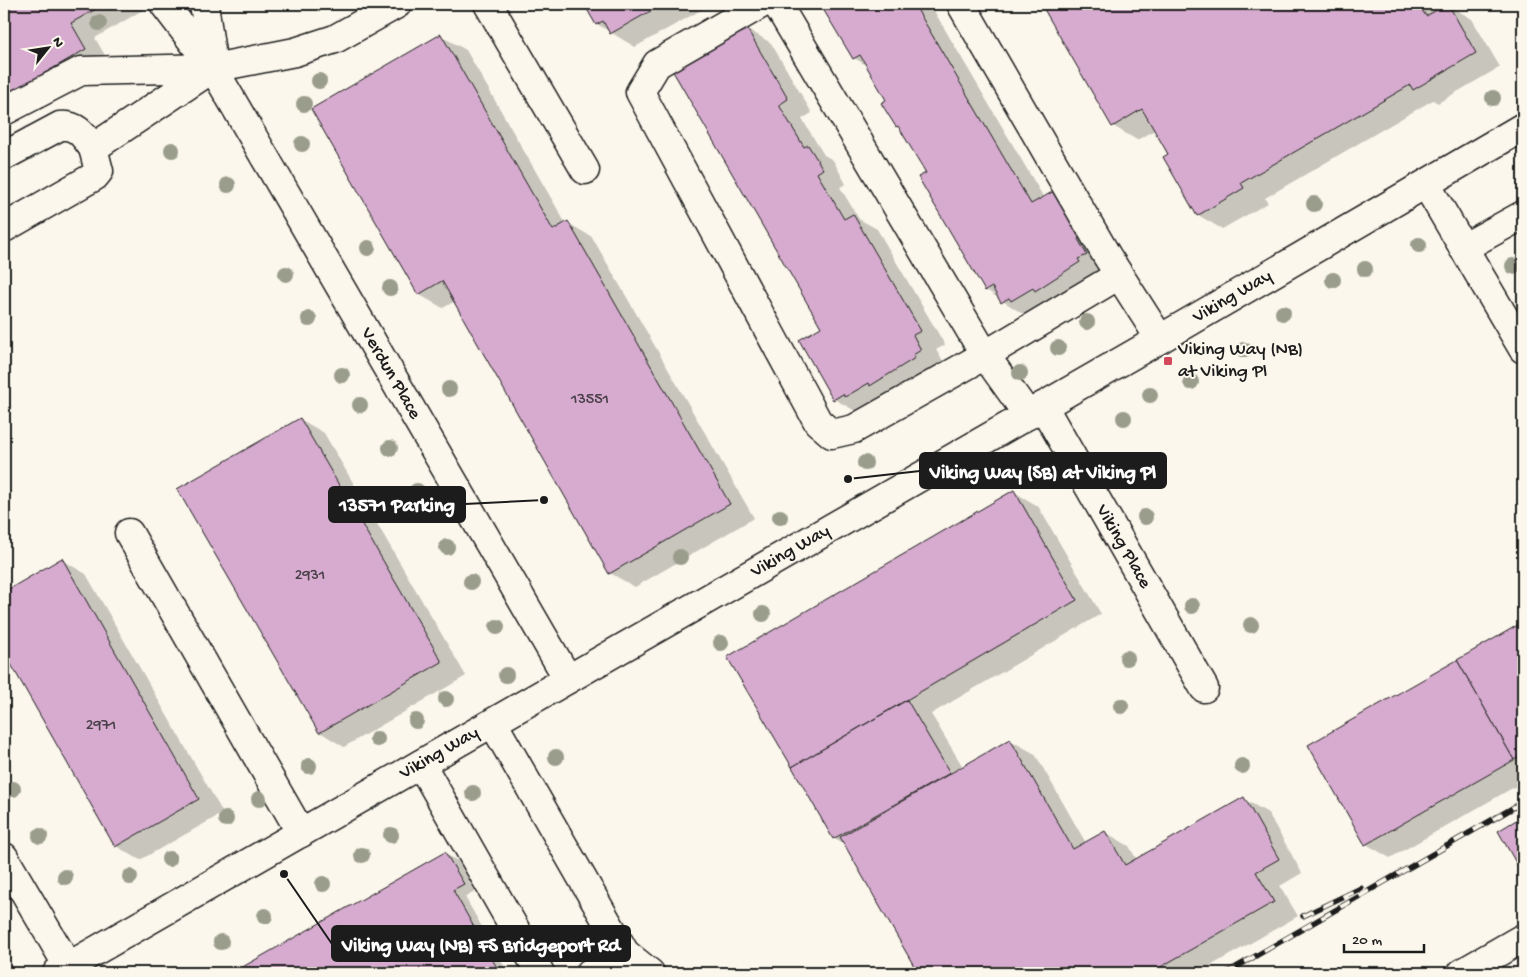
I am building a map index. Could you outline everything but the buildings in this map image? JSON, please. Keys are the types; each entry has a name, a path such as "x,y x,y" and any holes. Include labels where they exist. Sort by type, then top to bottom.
{"street":[{"path":"164,4 213,68"},
{"path":"204,4 213,68"},
{"path":"4,111 81,71 213,68 296,52 335,39 397,4"},
{"path":"488,4 585,170"},
{"path":"761,4 658,64 640,92 818,422 832,434 854,429 985,355 1119,275"},
{"name":"Viking Place","path":"777,4 985,355 1035,411 1204,688"},
{"path":"961,4 1119,275 1160,339"},
{"path":"93,148 213,68"},
{"name":"Verdun Place","path":"213,68 568,679"},
{"path":"4,156 60,126 66,125 79,130 93,148 99,166 99,171 95,176 4,228"},
{"name":"Viking Way","path":"66,971 301,833 1160,339 1523,127"},
{"path":"1426,184 1523,349"},
{"path":"1463,248 1523,216"},
{"path":"128,533 301,833"},
{"path":"493,723 625,953 650,973"},
{"path":"421,764 540,973"},
{"path":"4,857 66,971"},
{"path":"1462,973 1523,938"},
{"path":"590,973 625,953"}],"railway":[{"path":"1226,973 1523,802"},
{"path":"1303,916 1361,888"}],"place":[{"name":"Viking Way (NB) at Viking Pl","path":"1168,361"},
{"name":"Viking Way (SB) at Viking Pl","path":"848,479"},
{"name":"13571 Parking","path":"544,500"},
{"name":"Viking Way (NB) FS Bridgeport Rd","path":"284,874"}]}
